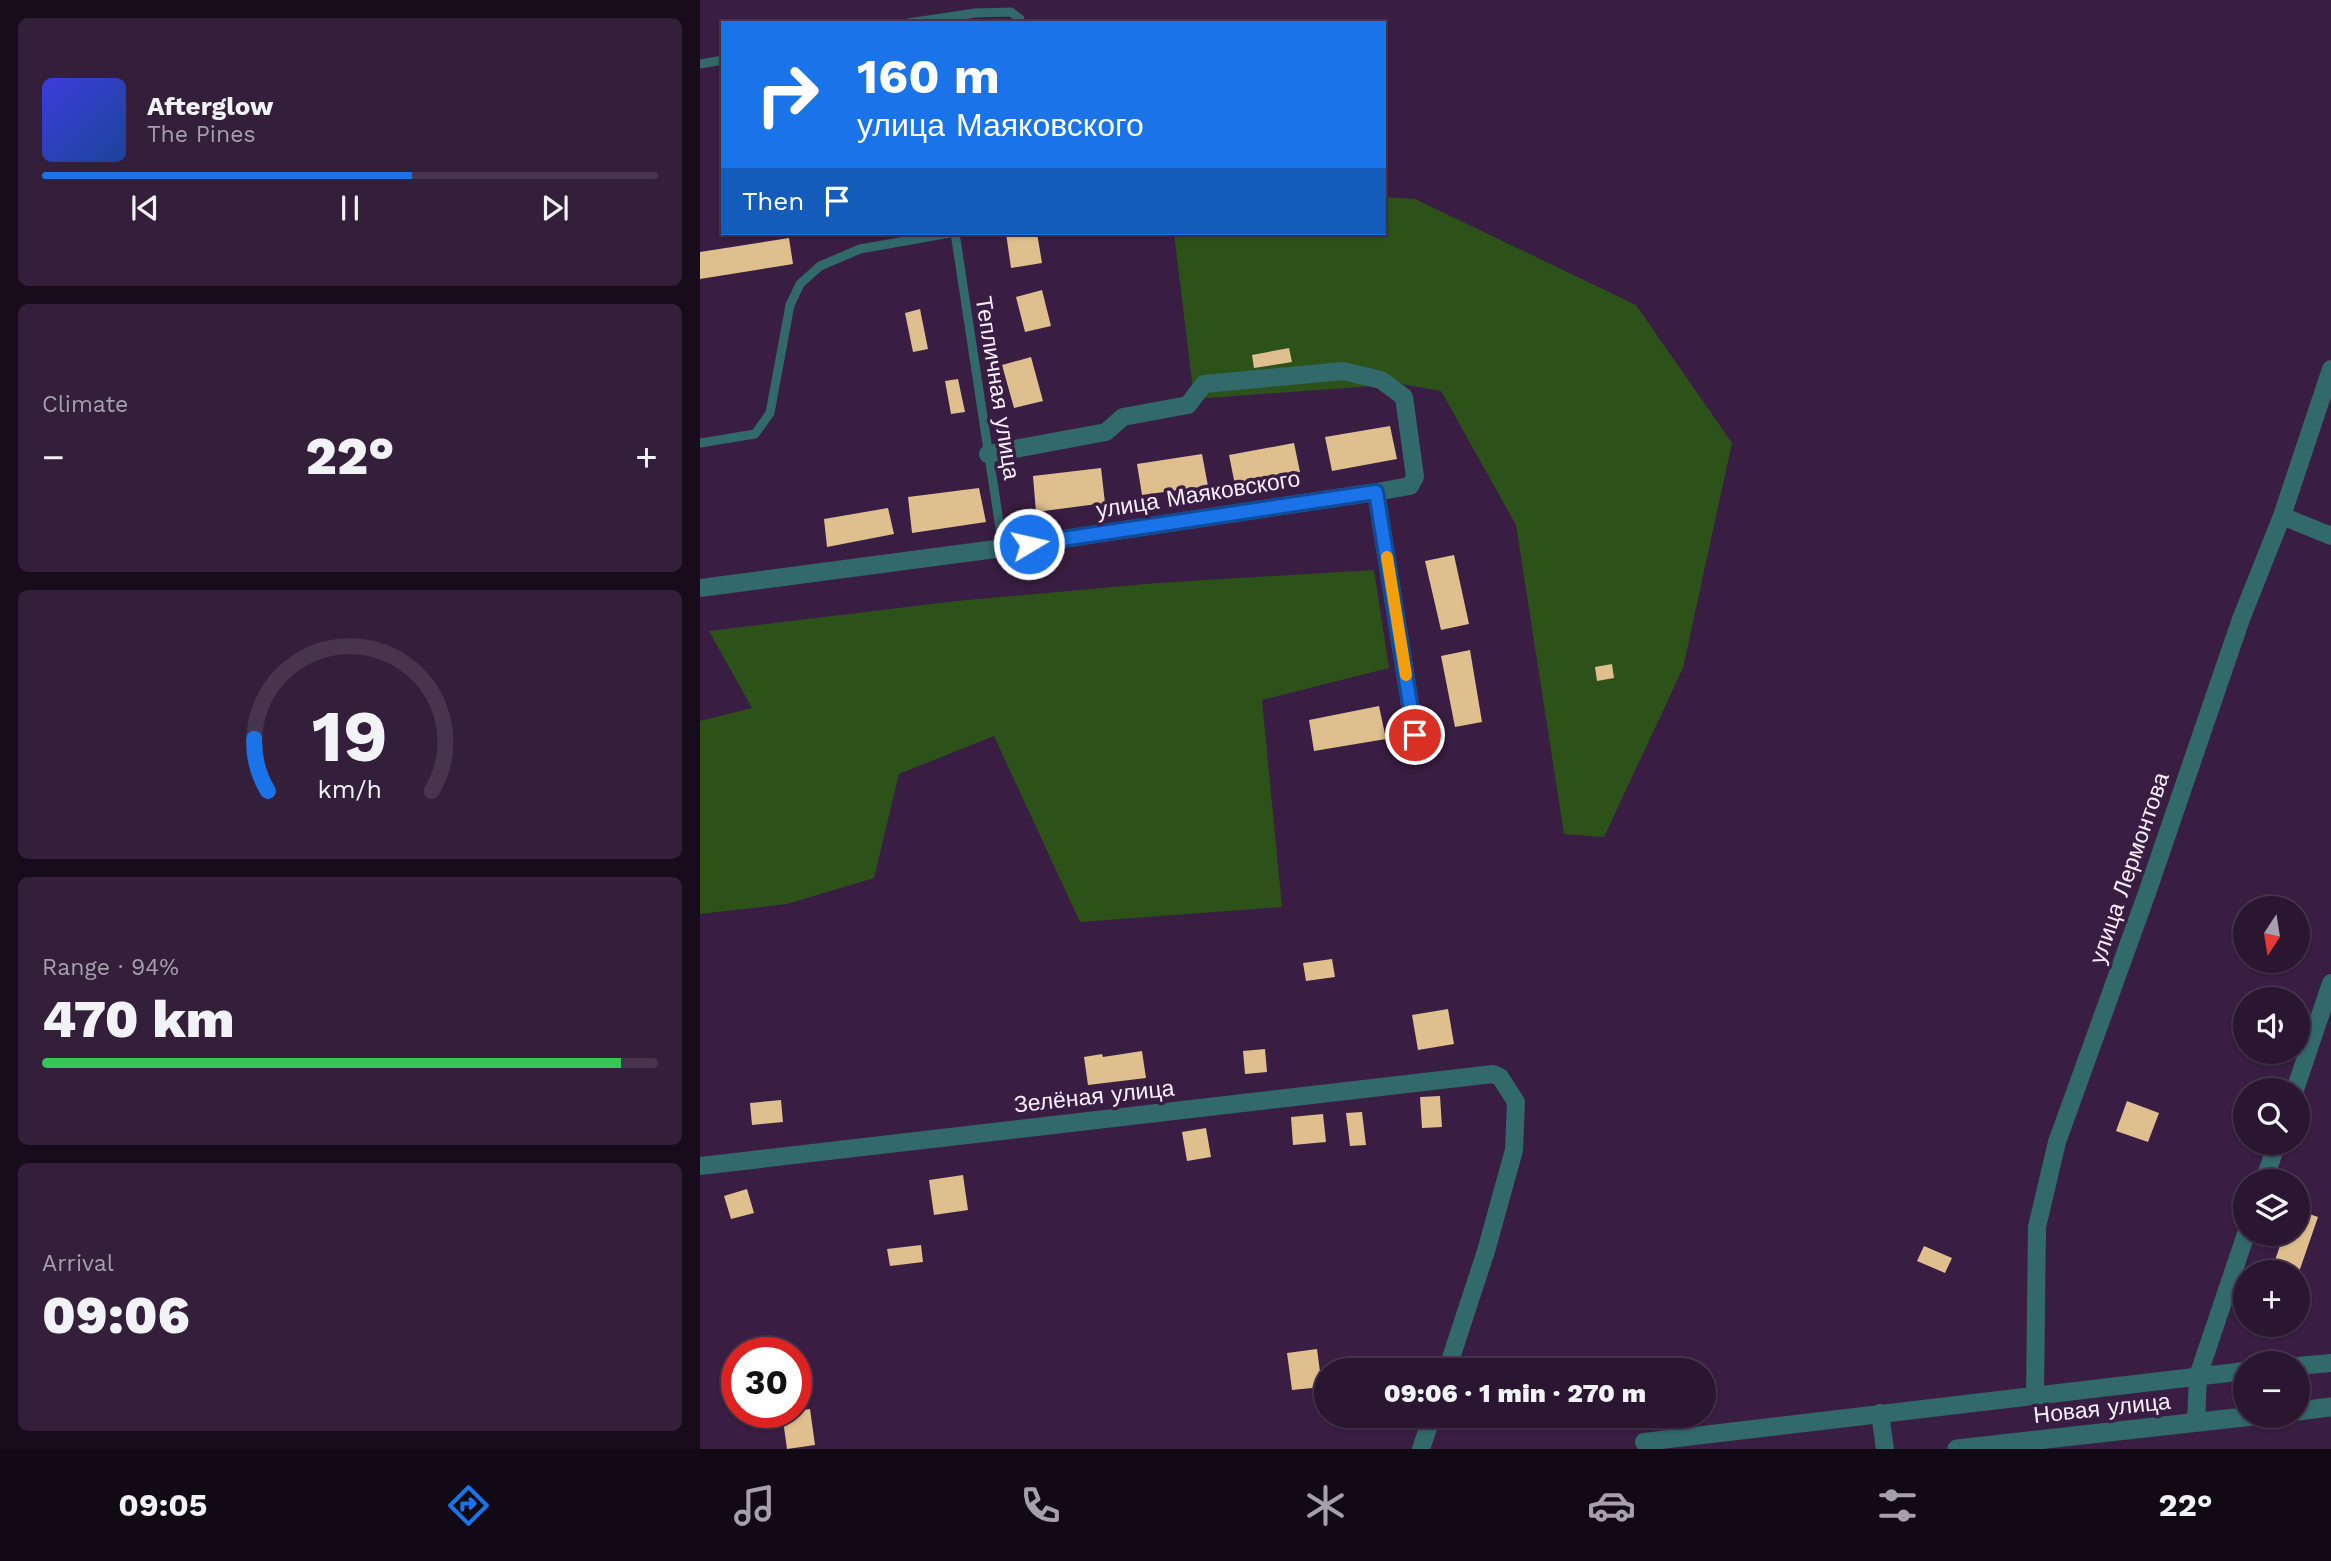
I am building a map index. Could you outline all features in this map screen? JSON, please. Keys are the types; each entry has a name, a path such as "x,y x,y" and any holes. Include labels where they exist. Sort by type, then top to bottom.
{"street":[{"name":"улица Лермонтова","path":"2035,1394 2037,1227 2057,1142 2147,893 2241,619 2282,516 2331,369"},
{"name":"улица Маяковского","path":"700,588 1003,548 1376,492 1410,486 1415,477 1404,397 1381,380 1343,371 1204,384 1188,405 1123,417 1106,432 988,454"},
{"path":"1376,492 1415,735"},
{"path":"2282,516 2331,536"},
{"path":"2299,1078 2331,983"},
{"name":"Зелёная улица","path":"700,1166 1493,1074 1500,1077 1516,1102 1514,1150 1486,1251 1451,1358"},
{"path":"2196,1422 2198,1376 2242,1246"},
{"path":"2310,1365 2331,1363"},
{"path":"1644,1442 2233,1372"},
{"path":"2310,1410 2331,1407"},
{"path":"1880,1413 1885,1449"},
{"name":"Новая улица","path":"1957,1449 2233,1418"},
{"path":"1421,1449 1428,1428"}],"lane":[{"path":"921,21 975,13 1011,12 1020,21"},
{"path":"700,64 721,60"},
{"path":"700,443 755,434 770,412 790,305 800,284 820,266 860,249 940,235"},
{"name":"Тепличная улица","path":"952,235 1003,548"}],"green space":[{"path":"1386,197 1415,199 1636,305 1732,443 1683,668 1604,837 1564,834 1516,525 1441,391 1401,384 1194,399 1174,235 1386,235"},
{"path":"1374,570 1389,668 1262,700 1282,907 1080,922 994,736 899,774 874,878 787,904 700,914 700,721 752,708 709,631 956,601 1157,583"}],"building":[{"path":"1006,235 1037,235 1042,263 1011,268"},
{"path":"789,238 793,264 700,279 700,252"},
{"path":"1042,290 1051,326 1025,332 1016,297"},
{"path":"920,309 928,349 913,352 905,313"},
{"path":"1289,348 1292,362 1254,368 1252,355"},
{"path":"1031,357 1043,401 1014,408 1002,365"},
{"path":"958,379 965,412 951,414 945,381"},
{"path":"1390,426 1397,459 1332,471 1325,437"},
{"path":"1294,443 1300,472 1235,485 1229,455"},
{"path":"1202,454 1208,486 1142,495 1137,464"},
{"path":"1101,468 1105,503 1036,512 1033,476"},
{"path":"979,488 986,522 912,533 908,497"},
{"path":"888,508 894,534 827,547 824,519"},
{"path":"1454,555 1469,624 1441,630 1425,561"},
{"path":"1470,650 1482,722 1455,727 1441,656"},
{"path":"1612,664 1614,678 1597,681 1595,667"},
{"path":"1379,706 1386,739 1314,751 1309,720"},
{"path":"1332,959 1335,977 1306,981 1303,963"},
{"path":"1448,1009 1454,1044 1418,1050 1412,1015"},
{"path":"1265,1049 1267,1072 1245,1074 1243,1051"},
{"path":"1142,1051 1146,1078 1088,1085 1084,1057"},
{"path":"1440,1096 1442,1127 1422,1128 1420,1097"},
{"path":"781,1100 783,1122 752,1125 750,1103"},
{"path":"2127,1101 2159,1113 2148,1142 2116,1131"},
{"path":"1362,1112 1366,1145 1350,1146 1346,1113"},
{"path":"1323,1114 1326,1142 1293,1145 1291,1117"},
{"path":"1206,1128 1211,1157 1187,1161 1182,1132"},
{"path":"963,1175 968,1210 934,1215 929,1180"},
{"path":"747,1189 754,1213 731,1219 724,1196"},
{"path":"2310,1214 2318,1217 2310,1240"},
{"path":"921,1245 923,1262 890,1266 887,1249"},
{"path":"1924,1246 1952,1258 1945,1273 1917,1261"},
{"path":"2280,1246 2308,1246 2303,1260 2275,1260"},
{"path":"1317,1349 1318,1358 1314,1358 1314,1388 1292,1390 1287,1353"},
{"path":"812,1423 815,1445 787,1449 784,1428 812,1428"}],"slow traffic":[{"path":"1387,557 1406,675"}],"route":[{"path":"1029,544 1376,492 1415,735"}]}
